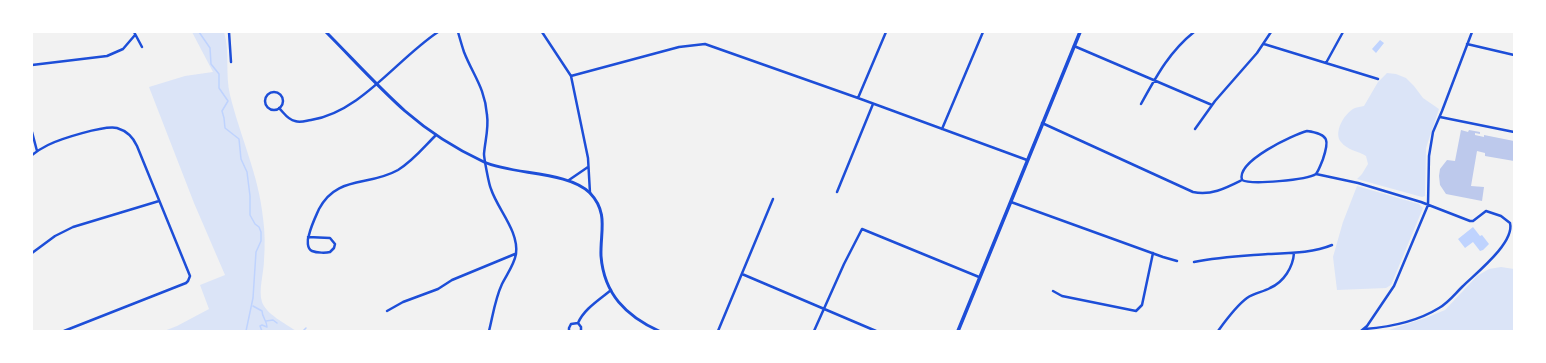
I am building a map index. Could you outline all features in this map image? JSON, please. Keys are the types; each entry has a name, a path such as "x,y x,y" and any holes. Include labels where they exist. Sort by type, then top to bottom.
{"main road":[{"path":"958,331 1080,32"}],"street":[{"path":"134,32 142,47"},
{"path":"229,32 231,62"},
{"path":"326,32 405,111 436,135 485,162 534,174 569,180 583,187 590,193 599,205 602,218 602,256 605,276 611,290 615,297 630,314 653,330 659,331"},
{"path":"279,108 288,118 294,121 301,122 330,116 356,100 416,48 438,32"},
{"path":"458,32 464,53 481,87 484,99 488,129 484,155 492,191 516,242 516,254 513,264 497,298 489,331"},
{"path":"542,32 571,76 584,136 590,193"},
{"path":"858,98 886,32"},
{"path":"942,129 983,32"},
{"path":"1141,104 1167,59 1176,48 1194,32"},
{"path":"1195,129 1212,105 1264,44 1271,32"},
{"path":"1326,63 1343,32"},
{"path":"1365,329 1394,286 1428,205 1430,144 1433,132 1472,32"},
{"path":"32,65 107,56 123,49 136,35"},
{"path":"571,76 679,47 705,44 1027,160"},
{"path":"1264,44 1378,79"},
{"path":"1468,44 1514,55"},
{"path":"1074,46 1212,105"},
{"path":"277,93 281,96 283,101 279,108 274,109 267,106 266,101 269,94 277,93"},
{"path":"837,192 873,104"},
{"path":"1440,116 1514,132"},
{"path":"1042,123 1200,194 1214,193 1242,180"},
{"path":"32,155 37,151 64,139 110,128 124,131 130,135 137,146 189,273 190,279 186,283 64,331"},
{"path":"1242,180 1241,176 1244,169 1259,154 1288,138 1308,131 1325,137 1328,143 1316,174"},
{"path":"32,132 37,151"},
{"path":"308,236 330,238 335,244 334,248 328,253 313,251 308,246 308,236 322,202 333,191 342,187 378,178 397,171 408,164 436,135"},
{"path":"569,180 588,167"},
{"path":"1242,180 1247,183 1273,182 1310,177 1316,174 1358,183 1422,202 1470,221 1486,211 1510,222 1510,230 1505,242 1495,256 1444,305 1424,316 1380,328 1365,329 1361,331"},
{"path":"718,331 773,199"},
{"path":"32,253 55,236 73,226 159,201"},
{"path":"1010,202 1177,261"},
{"path":"814,331 823,308 859,232 862,229 979,277"},
{"path":"1194,262 1221,257 1294,253 1326,248 1332,245"},
{"path":"1053,291 1062,296 1136,311 1142,305 1153,253"},
{"path":"1218,331 1226,319 1244,300 1272,287 1283,278 1291,266 1294,253"},
{"path":"387,311 403,302 438,289 452,280 516,254"},
{"path":"742,274 876,331"},
{"path":"578,323 581,316 588,309 611,290"},
{"path":"569,331 571,324 578,323"},
{"path":"578,323 581,327 581,331"}],"shaded area":[{"path":"192,32 224,32 227,47 230,95 258,187 264,223 264,265 261,298 264,307 272,315 296,331 164,331 177,326 209,309 200,285 225,275 194,203 149,87 185,76 213,72"},
{"path":"1387,73 1396,74 1406,78 1423,98 1439,109 1426,148 1425,196 1422,197 1357,179 1368,164 1366,156 1343,145 1339,138 1339,129 1347,114 1355,108 1364,106 1378,82"},
{"path":"1357,186 1419,204 1423,208 1391,285 1386,288 1337,290 1333,257 1343,222"},
{"path":"1501,267 1514,269 1514,331 1386,331 1445,310 1477,276 1489,269"}],"water":[{"path":"1380,40 1384,43 1376,53 1372,49"},
{"path":"1473,227 1489,244 1483,250 1480,251 1473,242 1465,248 1458,239"}],"building":[{"path":"1461,130 1468,132 1469,130 1480,132 1480,134 1475,133 1475,135 1484,137 1484,135 1514,141 1514,161 1485,156 1485,153 1477,151 1471,186 1484,187 1482,201 1446,194 1440,185 1440,169 1447,160 1455,161"}],"waterway":[{"path":"199,32 210,48 211,64 219,74 219,88 228,101 222,111 225,128 239,139 241,159 247,172 250,196 250,215 261,232 261,241 256,252 253,298 246,331"},
{"path":"253,306 262,311 267,327 262,325 260,326 262,331"},
{"path":"266,321 273,320 277,323"},
{"path":"303,331 306,328"}]}
